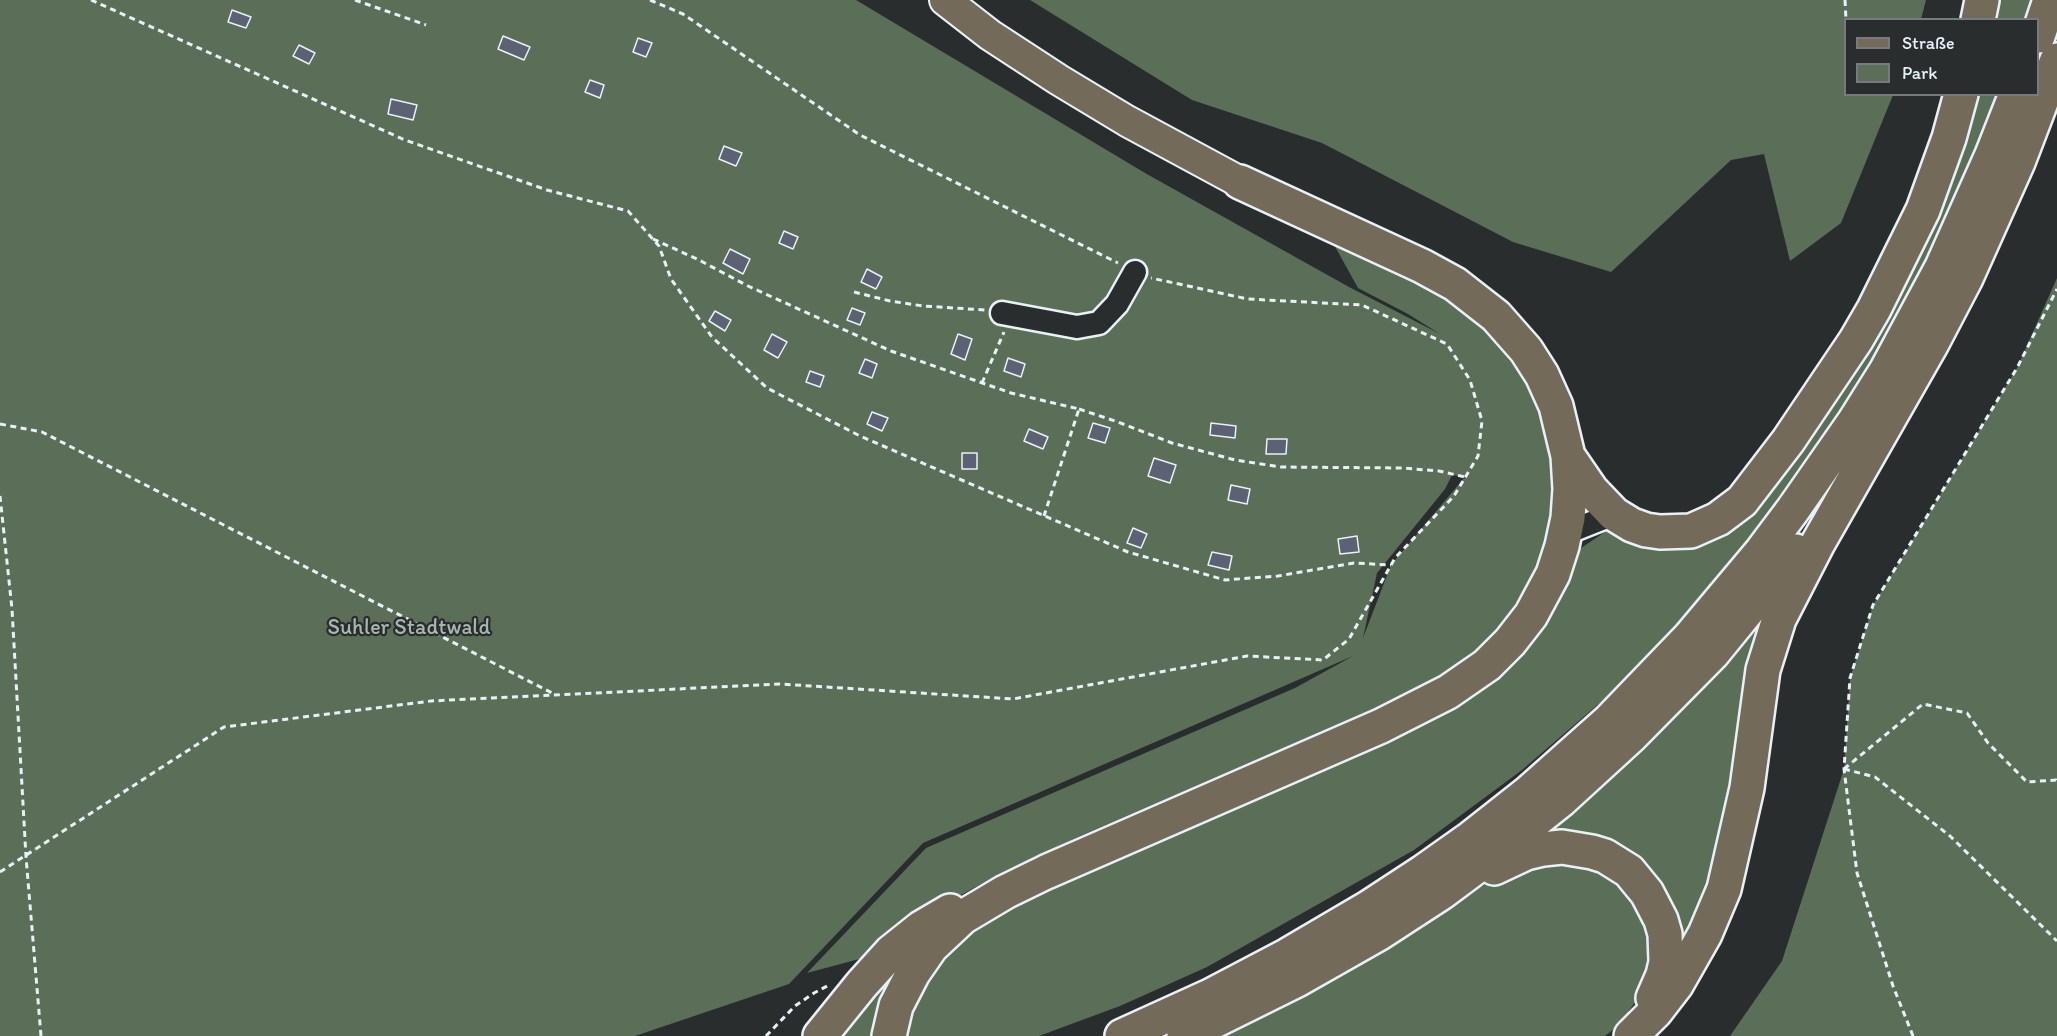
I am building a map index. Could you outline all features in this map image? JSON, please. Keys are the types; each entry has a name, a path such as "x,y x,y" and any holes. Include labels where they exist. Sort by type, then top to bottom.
{"highway":[{"path":"1978,18 1982,0"},
{"path":"2039,30 2050,0"},
{"path":"1632,1035 1656,1011 1676,985 1715,912 1731,861 1747,788 1763,670 1775,629 1796,584 1932,343 1966,278 2018,162 2057,60"},
{"path":"1568,456 1592,491 1614,514 1646,530 1691,531 1718,519 1736,506 1751,491 1788,441 1880,299 1923,210 1949,138 1960,96"},
{"path":"1122,1036 1210,996 1288,955 1368,908 1423,872 1528,793 1610,720 1689,638 1762,551 1799,501 1886,371 1942,267 1992,155 2015,96"},
{"path":"820,1036 878,966 914,933 954,908 1046,872 1381,726 1461,684 1499,654 1531,615 1549,582 1566,533 1570,497 1568,456 1556,406 1537,366 1504,324 1477,299 1455,284 1422,266 1240,182"},
{"path":"1184,1036 1298,980 1378,934 1488,858 1561,800 1632,735 1712,654 1810,533 1850,478 1891,414"},
{"path":"1441,892 1518,857 1543,849 1562,847 1577,849 1605,856 1617,862 1634,876 1647,893 1660,920 1666,949 1663,975 1632,1035"},
{"path":"889,1036 896,1006 904,988 920,960 936,942 983,904 1046,872"}],"main road":[{"path":"945,0 990,35 1067,86 1240,182"}],"lane":[{"path":"1007,314 1077,327 1099,323 1117,304 1135,272"},
{"path":"1566,533 1614,514"}],"path":[{"path":"92,0 405,140 547,190 627,211 659,246 671,279 712,337 767,388 860,436 1128,552 1225,580 1278,576 1354,563 1391,565"},
{"path":"355,0 426,25"},
{"path":"1845,0 1846,18"},
{"path":"651,237 748,286 891,351 1011,393 1118,422 1172,443 1234,460 1281,467 1402,468 1439,471 1466,477"},
{"path":"1913,1036 1893,986 1857,873 1844,769 1850,678 1873,605 2017,368 2057,289"},
{"path":"854,292 923,306 957,307 1007,314 982,383"},
{"path":"1044,516 1078,410"},
{"path":"0,424 42,432 555,695"},
{"path":"0,496 12,609 26,857 41,1036"},
{"path":"0,872 224,727 431,701 780,684 1013,699 1246,656 1323,660 1349,639"},
{"path":"1844,769 1923,704 1967,714 1988,743 2027,782 2056,780 2057,782"},
{"path":"1844,769 1875,777 1950,836 2057,941"},
{"path":"766,1036 795,1006 837,982"}],"green space":[{"name":"Suhler Stadtwald","path":"0,0 856,0 1145,173 1349,287 1440,334 1358,288 1332,241 1433,279 1506,340 1547,418 1558,508 1537,569 1499,630 1459,667 1394,700 1078,837 1003,872 939,907 902,924 863,958 807,973 926,848 1295,688 1353,656 923,843 789,984 635,1036 0,1036","holes":["1452,475 1465,477 1391,565 1363,638 1377,573 1445,489"]},
{"path":"1030,0 1926,0 1921,18 1844,18 1844,96 1893,96 1841,223 1790,261 1764,154 1731,160 1611,272 1513,242 1322,143 1192,100"},
{"path":"1990,0 2033,0 2026,18 1986,18"},
{"path":"1968,96 1999,96 1979,148 1929,259 1876,359 1811,460 1754,537 1679,622 1602,701 1522,770 1414,850 1207,967 1120,1006 1039,1036 904,1036 913,1008 939,959 980,923 1055,884 1401,735 1479,692 1525,649 1550,615 1569,577 1578,550 1611,528 1626,538 1760,500"},
{"path":"2057,278 2057,1036 1730,1036 1782,961 1844,769 1850,678 1873,605 2017,368"},
{"path":"1778,598 1742,787 1687,953 1651,890 1532,844"},
{"path":"1583,862 1610,874 1630,896 1643,919 1648,942 1646,972 1638,998 1619,1025 1605,1036 1226,1036 1306,996 1387,949 1473,891 1527,864"},
{"path":"893,972 881,1000 872,1036 834,1036"}],"building":[{"path":"232,10 251,17 246,28 228,22"},
{"path":"503,36 530,47 524,60 498,49"},
{"path":"638,38 652,43 646,57 633,52"},
{"path":"299,45 315,53 309,64 293,56"},
{"path":"590,80 604,85 600,98 585,92"},
{"path":"391,99 417,105 413,120 388,114"},
{"path":"724,146 742,153 736,166 719,159"},
{"path":"784,231 798,237 793,249 779,243"},
{"path":"730,249 750,259 743,274 723,263"},
{"path":"867,269 882,277 876,289 861,282"},
{"path":"852,308 865,313 860,325 847,320"},
{"path":"715,311 731,320 725,331 709,321"},
{"path":"772,334 787,342 778,358 764,350"},
{"path":"958,334 972,339 965,360 951,354"},
{"path":"1008,358 1025,364 1021,377 1004,371"},
{"path":"865,359 877,364 872,378 859,373"},
{"path":"810,371 824,376 820,387 806,382"},
{"path":"872,412 888,418 882,431 867,424"},
{"path":"1093,423 1110,428 1105,443 1088,438"},
{"path":"1211,423 1236,426 1235,438 1210,435"},
{"path":"1029,429 1048,437 1043,449 1024,441"},
{"path":"1267,439 1287,439 1286,454 1266,454"},
{"path":"962,453 977,453 977,469 962,469"},
{"path":"1154,458 1176,465 1170,483 1148,476"},
{"path":"1231,485 1250,489 1247,504 1228,500"},
{"path":"1133,528 1147,534 1141,548 1127,543"},
{"path":"1357,536 1359,552 1340,554 1338,539"},
{"path":"1212,552 1232,556 1229,570 1208,565"}]}
